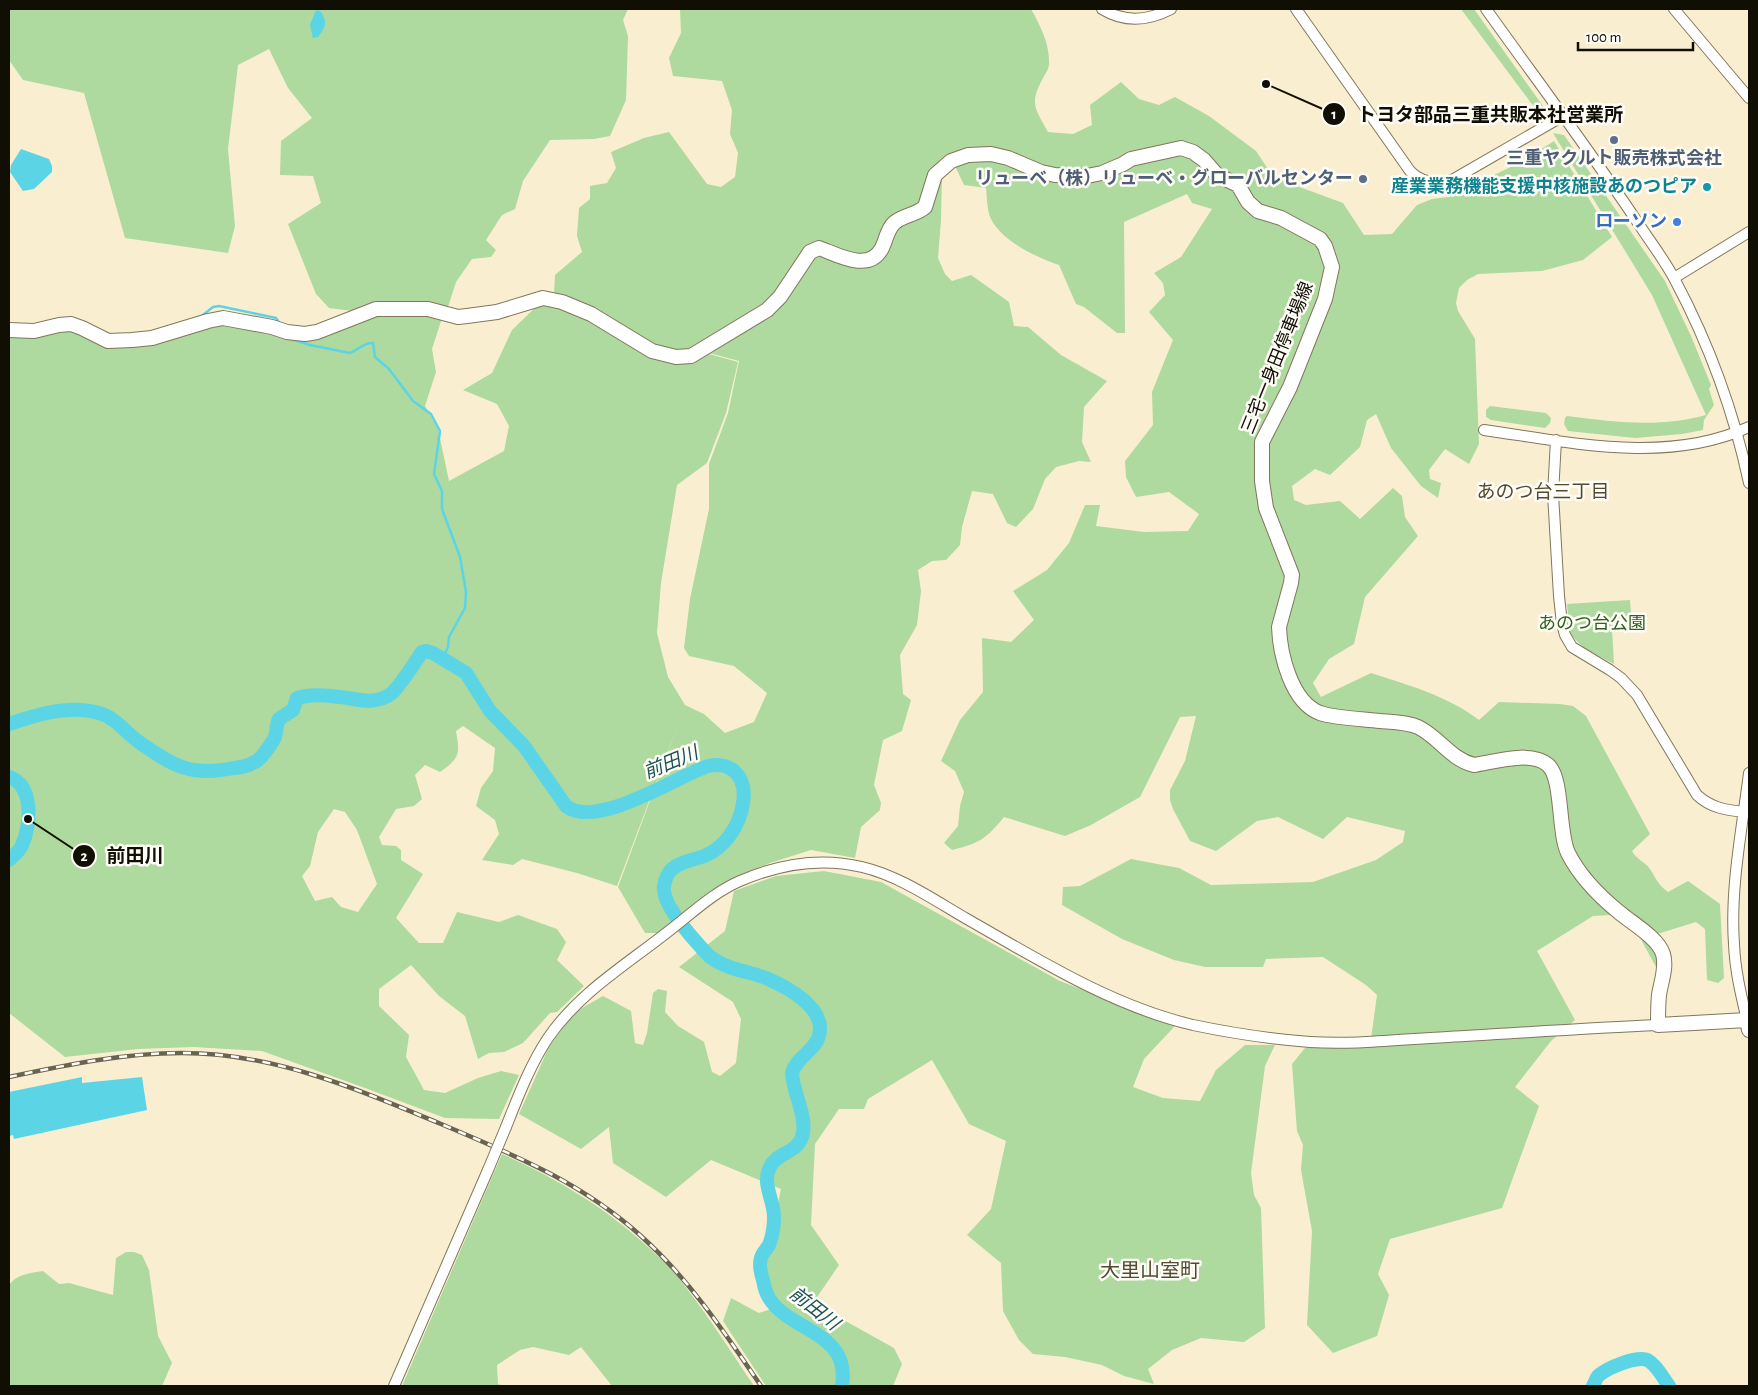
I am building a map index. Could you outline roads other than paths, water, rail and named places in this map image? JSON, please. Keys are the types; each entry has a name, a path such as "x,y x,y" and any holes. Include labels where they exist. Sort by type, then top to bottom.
{"main road":[{"name":"三宅一身田停車場線","path":"9,330 34,331 66,324 82,328 108,340 132,340 152,338 223,318 305,334 317,332 376,309 428,309 458,316 467,316 497,312 538,298 546,298 591,314 652,351 685,357 697,352 767,310 780,298 810,252 818,248 861,262 876,256 882,248 892,225 925,207 932,180 951,161 968,155 991,154 1002,156 1041,172 1055,175 1087,176 1109,170 1131,159 1173,149 1188,149 1204,160 1217,175 1238,185 1248,202 1258,211 1281,218 1320,239 1325,246 1332,267 1325,299 1302,354 1294,379 1262,442 1262,481 1266,508 1292,575 1280,633 1286,665 1295,689 1310,707 1332,716 1399,723 1418,727 1454,756 1469,764 1474,765 1526,757 1538,759 1549,765 1556,780 1567,850 1576,867 1589,884 1660,946 1664,955 1665,966 1659,994 1658,1026"},
{"path":"1658,1026 1748,1023"}],"street":[{"path":"1102,9 1122,18 1140,19 1152,17 1171,9"},
{"path":"1296,9 1410,171 1422,180 1436,183 1452,180 1563,116"},
{"path":"1486,9 1616,189 1674,278 1720,380 1737,432 1749,483"},
{"path":"1674,9 1749,98"},
{"path":"1674,278 1749,232"},
{"path":"1484,430 1636,449 1690,444 1749,427"},
{"path":"1556,440 1552,494 1559,596 1565,636 1572,647 1610,670 1637,695 1645,705 1697,795 1714,806 1744,812"},
{"path":"1748,1023 1738,978 1733,912 1749,773"},
{"path":"394,1386 535,1061 547,1039 561,1020 592,989 725,888 772,869 810,862 844,864 872,869 898,879 1091,988 1156,1014 1188,1024 1217,1030 1310,1042 1366,1042 1658,1026"}],"water":[{"path":"317,10 321,12 325,25 318,37 313,38 310,25"},
{"path":"21,149 49,159 52,166 52,172 34,189 23,191 10,172 11,165"},
{"path":"82,1077 82,1083 142,1077 147,1110 14,1139 13,1135 9,1136 9,1092"}],"waterway":[{"path":"199,318 213,307 219,306 276,318 280,324"},
{"path":"291,339 350,353 364,345 373,343 375,357 389,369 413,401 431,414 440,431 434,474 442,491 442,509 460,557 466,592 465,608 449,637 448,647 443,658"},
{"name":"前田川","path":"9,724 65,710 99,713 110,718 151,750 183,767 206,771 238,768 253,763 262,756 275,737 279,719 293,710 297,698 318,695 373,701 386,697 392,693 422,652 426,651 433,653 466,673 490,711 524,746 566,806 579,812 616,807 708,766 721,765 734,771 741,781 744,794 739,819 735,827 725,842 712,852 683,862 672,869 665,882 665,894 673,913 680,923 709,956 722,964 766,978 784,987 803,1000 817,1016 820,1026 817,1041 797,1063 792,1073 803,1118 801,1140 778,1158 770,1167 768,1173 767,1180 774,1212 774,1222 770,1242 760,1260 760,1266 769,1298 779,1309 828,1343 837,1354 842,1368 842,1386"},
{"name":"前田川","path":"9,777 17,781 23,788 28,807 25,837 17,853 9,860"},
{"name":"前田川","path":"1593,1386 1597,1377 1602,1373 1615,1366 1638,1359 1644,1359 1652,1363 1669,1386"}],"railway":[{"path":"9,1077 116,1057 182,1053 216,1055 249,1059 314,1075 410,1111 546,1171 595,1200 618,1217 659,1253 691,1289 761,1386"}],"place":[{"name":"トヨタ部品三重共販本社営業所","path":"1266,84"},
{"name":"三重ヤクルト販売株式会社","path":"1614,140"},
{"name":"リューベ（株）リューベ・グローバルセンター","path":"1363,179"},
{"name":"産業業務機能支援中核施設あのつピア","path":"1707,187"},
{"name":"ローソン","path":"1677,222"},
{"name":"前田川","path":"28,819"}],"district":[{"name":"あのつ台三丁目","path":"1543,492"},
{"name":"大里山室町","path":"1150,1271"}],"park label":[{"name":"あのつ台公園","path":"1592,624"}]}
